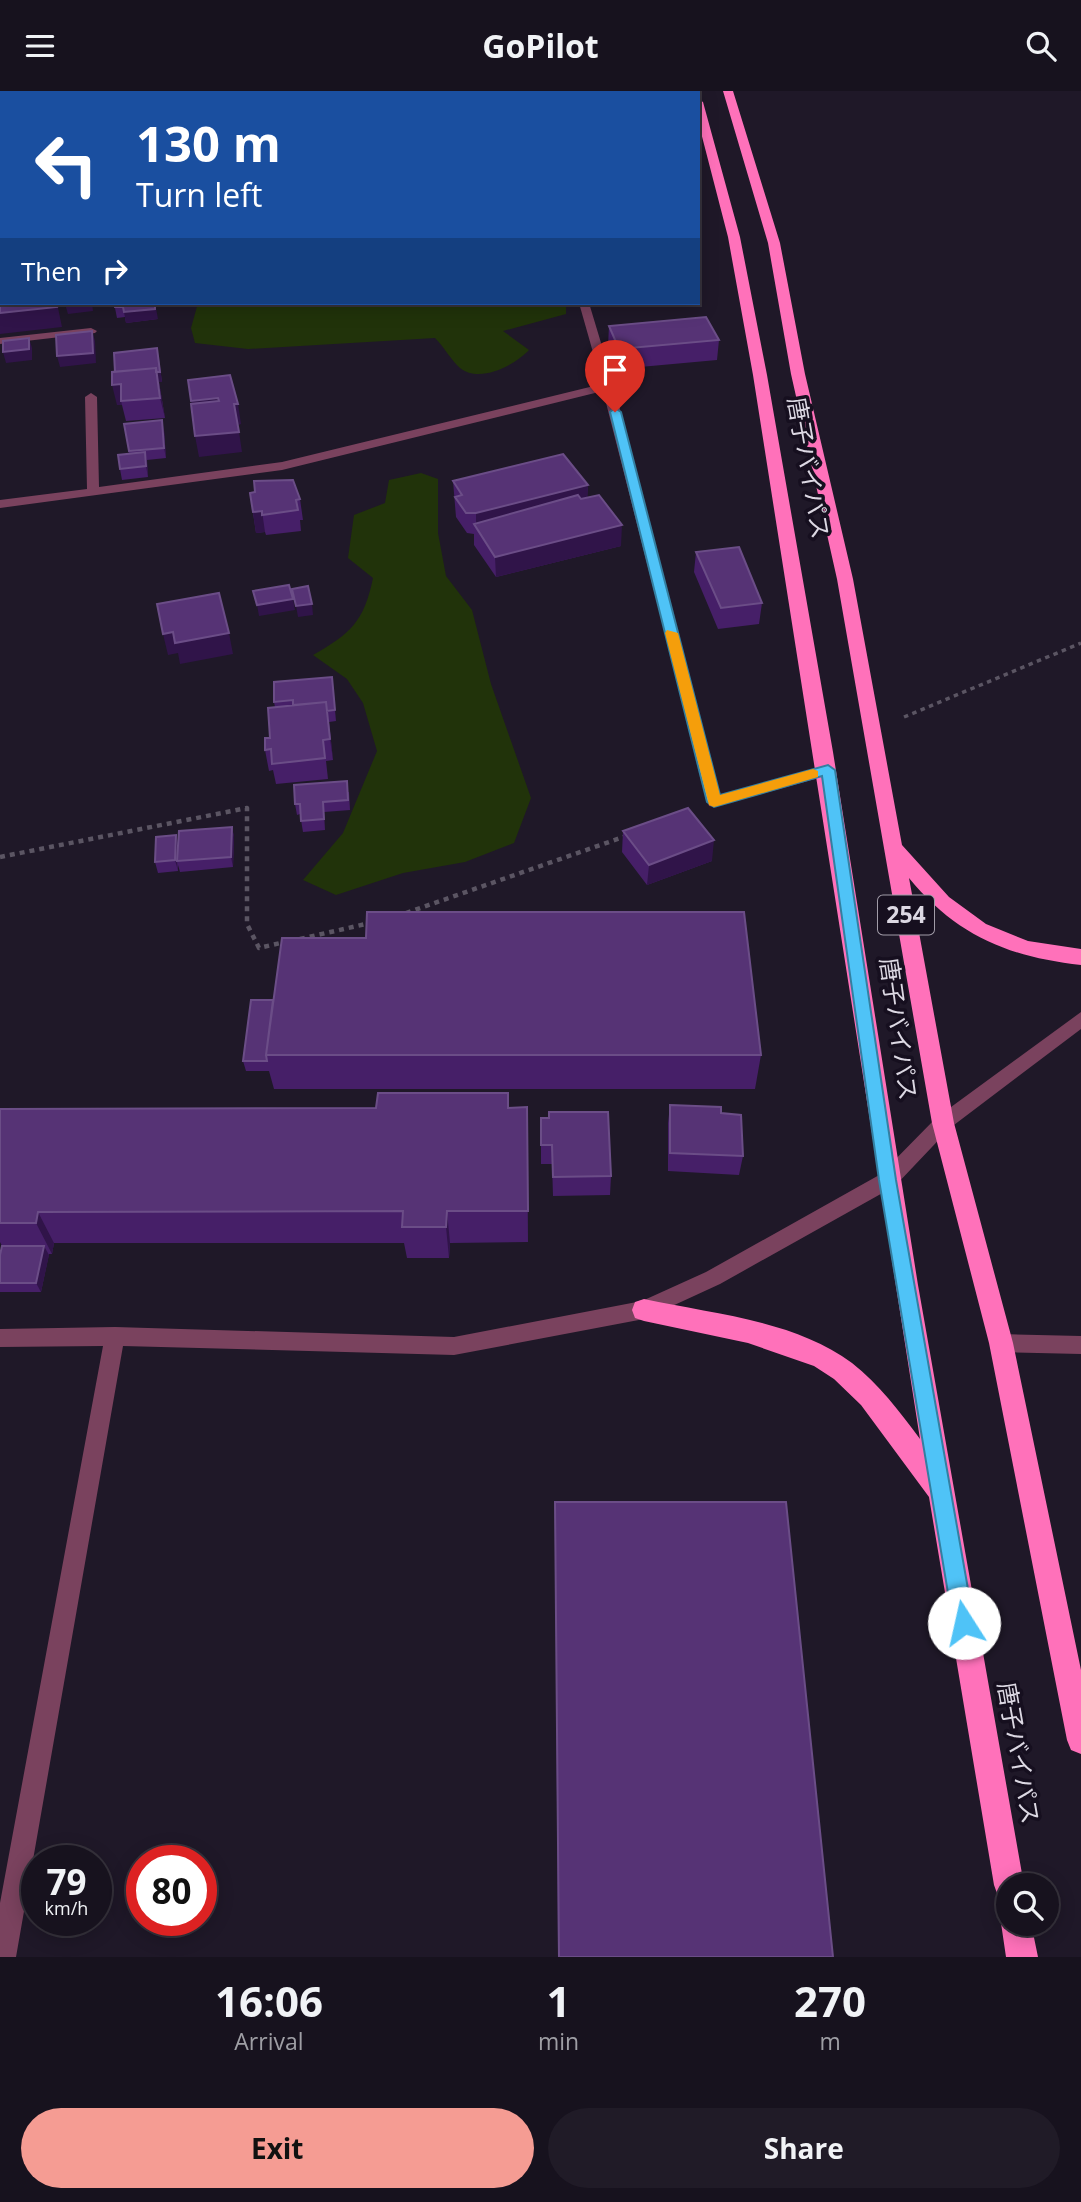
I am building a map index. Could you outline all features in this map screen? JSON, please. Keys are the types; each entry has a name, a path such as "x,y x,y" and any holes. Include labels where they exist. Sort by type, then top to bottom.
{"highway":[{"name":"唐子バイパス","path":"728,91 774,243 798,374 845,579 943,1123 1001,1343 1081,1740"},
{"name":"唐子バイパス","path":"700,108 713,146 735,245 828,770 888,1180 1007,1873"},
{"path":"894,848 949,908 1004,942 1046,954 1081,957"},
{"path":"644,1310 763,1335 810,1353 843,1371 888,1419 941,1492"},
{"path":"1018,1936 1022,1957"}],"street":[{"path":"585,305 608,386 714,802 828,770"},
{"path":"0,341 92,331"},
{"path":"0,504 282,465 608,386"},
{"path":"91,397 93,491"},
{"path":"0,1338 116,1336 454,1346 644,1310 713,1278 888,1180 943,1123 1081,1019"},
{"path":"3,1957 116,1336"},
{"path":"1001,1343 1081,1345"}],"path":[{"path":"873,730 1081,643"},
{"path":"0,857 247,808 247,924 259,948 372,923"},
{"path":"396,916 549,865 638,831"}],"green space":[{"path":"197,305 566,305 566,314 503,331 529,350 506,367 477,374 460,368 435,338 248,349 195,343 191,328"},
{"path":"421,473 438,479 438,533 446,576 472,610 491,684 531,798 514,843 465,862 403,873 336,895 303,880 343,833 377,751 363,703 347,679 313,655 354,625 369,593 373,578 348,558 354,515 385,503 389,480"}],"building":[{"path":"0,305 57,307 0,313"},
{"path":"155,305 155,309 124,312 123,307 115,307"},
{"path":"706,317 719,340 619,349 609,326"},
{"path":"92,331 93,353 57,356 56,335"},
{"path":"29,338 29,349 3,352 3,341"},
{"path":"157,348 160,372 156,372 156,368 115,372 114,353"},
{"path":"156,368 160,398 121,401 121,384 112,385 112,372"},
{"path":"230,375 238,404 234,404 239,432 195,436 191,404 219,401 218,398 191,401 188,380"},
{"path":"162,420 164,448 129,451 124,424"},
{"path":"145,452 146,466 120,469 118,455"},
{"path":"563,454 588,485 476,513 466,513 455,497 462,495 453,481"},
{"path":"293,480 300,499 296,500 298,510 262,515 262,511 253,512 250,493 255,492 254,481"},
{"path":"578,495 581,499 599,495 622,525 495,557 474,524"},
{"path":"739,547 762,603 721,608 696,552"},
{"path":"289,585 293,599 257,605 253,591"},
{"path":"308,586 312,604 296,606 292,589"},
{"path":"219,593 229,633 175,643 173,632 163,634 157,604"},
{"path":"332,677 335,710 327,711 326,702 293,705 293,700 274,702 274,682"},
{"path":"326,702 330,739 323,740 325,758 272,764 271,749 265,750 265,738 270,738 268,708"},
{"path":"347,781 348,800 323,802 324,819 301,821 300,804 295,804 294,785"},
{"path":"688,808 714,840 649,865 623,831"},
{"path":"232,827 231,857 177,861 179,831"},
{"path":"176,835 175,860 155,862 156,837"},
{"path":"367,912 744,912 761,1055 266,1055 282,938 366,938"},
{"path":"251,1000 273,1000 267,1061 243,1061"},
{"path":"378,1093 508,1093 508,1108 527,1107 528,1211 447,1211 446,1227 402,1227 403,1211 38,1212 36,1223 0,1223 0,1109 376,1108"},
{"path":"670,1105 721,1107 721,1113 741,1115 743,1156 670,1153"},
{"path":"549,1112 608,1112 611,1176 553,1177 552,1145 541,1145 541,1118 549,1118"},
{"path":"2,1246 44,1246 36,1283 0,1283"},
{"path":"555,1502 786,1502 833,1957 559,1957"}],"slow traffic":[{"path":"671,633 714,802 813,774"}],"route":[{"path":"615,412 714,802 828,770 888,1180 964,1623"}]}
